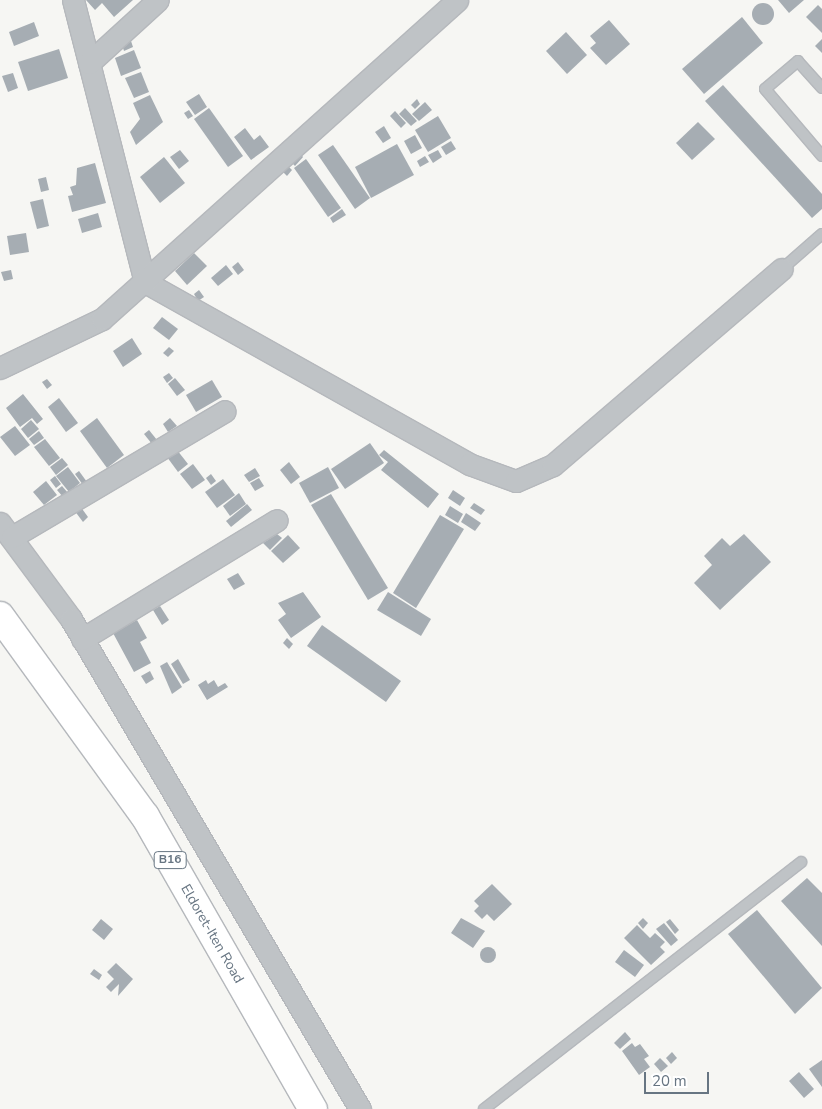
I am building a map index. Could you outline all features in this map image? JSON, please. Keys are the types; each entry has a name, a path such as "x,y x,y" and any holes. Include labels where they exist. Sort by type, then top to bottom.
{"main road":[{"name":"Eldoret-Iten Road","path":"0,616 145,816 313,1109"}],"street":[{"path":"73,0 145,282 469,464 516,481 553,465 782,268"},
{"path":"89,63 158,0"},
{"path":"0,368 102,319 457,0"},
{"path":"225,411 6,530 82,638 360,1109"},
{"path":"82,638 277,520"}],"lane":[{"path":"822,88 798,61 765,89 822,156"},
{"path":"782,268 822,234"},
{"path":"484,1109 801,862"}],"building":[{"path":"86,0 133,0 114,17 102,3 95,10"},
{"path":"778,0 804,0 789,13"},
{"path":"763,3 771,6 774,14 771,22 763,25 755,22 752,14 755,6"},
{"path":"818,5 822,9 822,33 806,17"},
{"path":"742,17 763,43 704,94 682,69"},
{"path":"609,20 630,44 606,65 590,48 596,43 590,36"},
{"path":"34,22 39,36 14,46 9,32"},
{"path":"566,32 587,55 567,74 546,51"},
{"path":"822,39 822,53 815,46"},
{"path":"131,41 133,47 124,51 122,45"},
{"path":"59,49 68,78 28,91 18,62"},
{"path":"134,50 141,68 121,76 115,58"},
{"path":"141,72 149,92 134,98 125,78"},
{"path":"13,73 18,88 8,92 2,76"},
{"path":"723,85 822,194 822,209 812,218 705,101"},
{"path":"199,94 207,107 195,115 186,102"},
{"path":"150,95 163,122 136,145 130,132 140,119 133,103"},
{"path":"417,99 420,104 415,109 411,105"},
{"path":"425,102 432,110 419,121 412,114"},
{"path":"209,108 243,156 228,167 194,119"},
{"path":"405,108 417,121 411,126 399,114"},
{"path":"189,110 193,116 188,119 184,113"},
{"path":"395,111 406,123 401,128 390,116"},
{"path":"438,116 451,138 428,152 415,130"},
{"path":"698,122 715,139 692,160 676,143"},
{"path":"384,126 391,138 383,143 375,132"},
{"path":"245,128 254,140 260,135 269,147 251,160 234,137"},
{"path":"415,135 422,148 411,154 404,141"},
{"path":"451,141 456,149 446,155 441,147"},
{"path":"397,144 414,175 371,198 355,167"},
{"path":"333,145 370,198 355,209 318,155"},
{"path":"180,150 189,161 179,169 170,157"},
{"path":"438,150 442,157 433,163 428,155"},
{"path":"299,152 303,157 295,166 291,162"},
{"path":"425,156 429,162 420,167 417,161"},
{"path":"164,157 185,183 160,203 140,177"},
{"path":"306,159 341,208 328,217 294,168"},
{"path":"95,163 106,203 72,212 68,196 73,195 70,187 76,185 77,168"},
{"path":"288,166 292,170 287,176 282,171"},
{"path":"46,177 49,190 41,192 38,179"},
{"path":"43,199 49,226 37,229 30,202"},
{"path":"342,209 346,215 333,223 330,218"},
{"path":"98,213 102,227 82,233 78,219"},
{"path":"26,233 29,252 10,255 7,236"},
{"path":"194,253 207,266 187,285 175,271"},
{"path":"238,262 244,270 238,275 232,267"},
{"path":"226,265 233,274 218,286 211,278"},
{"path":"11,270 13,279 4,281 1,272"},
{"path":"199,290 204,297 198,301 194,294"},
{"path":"162,317 178,329 169,340 153,328"},
{"path":"132,338 142,354 123,367 113,351"},
{"path":"169,347 174,351 168,357 163,353"},
{"path":"169,373 173,378 167,383 163,377"},
{"path":"175,378 185,390 177,396 168,384"},
{"path":"47,379 52,385 47,389 42,382"},
{"path":"212,380 222,397 196,412 186,395"},
{"path":"23,394 43,419 37,424 32,418 20,427 6,408"},
{"path":"59,398 78,423 66,432 48,407"},
{"path":"97,418 124,455 107,468 80,431"},
{"path":"170,418 177,426 168,432 163,424"},
{"path":"31,420 39,429 28,438 21,429"},
{"path":"15,426 30,445 15,456 0,437"},
{"path":"149,430 157,440 152,444 144,434"},
{"path":"39,431 44,438 34,445 29,439"},
{"path":"45,439 60,458 49,466 34,447"},
{"path":"370,443 384,463 345,489 331,469"},
{"path":"177,450 188,464 178,472 167,457"},
{"path":"384,450 439,494 428,508 381,470 388,462 379,455"},
{"path":"62,458 68,465 56,475 50,467"},
{"path":"289,462 300,477 291,484 280,470"},
{"path":"193,464 205,480 192,489 180,474"},
{"path":"68,467 80,483 69,492 56,476"},
{"path":"328,467 339,488 310,503 299,483"},
{"path":"255,468 260,476 249,482 244,475"},
{"path":"79,471 87,482 83,485 75,474"},
{"path":"211,474 216,481 211,485 206,478"},
{"path":"55,476 61,484 56,488 50,480"},
{"path":"259,478 264,486 255,491 250,483"},
{"path":"223,479 235,495 217,508 205,492"},
{"path":"46,481 57,495 44,505 33,492"},
{"path":"62,486 68,493 63,497 57,490"},
{"path":"453,490 465,498 460,506 448,498"},
{"path":"239,493 246,504 230,516 223,506"},
{"path":"331,494 388,588 368,600 311,505"},
{"path":"474,503 485,510 481,515 470,508"},
{"path":"247,504 252,510 231,527 226,521"},
{"path":"80,506 88,517 83,522 74,510"},
{"path":"450,506 463,514 458,523 445,515"},
{"path":"466,513 481,523 475,531 461,522"},
{"path":"440,515 464,529 416,608 393,593"},
{"path":"277,534 282,538 270,550 263,543"},
{"path":"744,534 771,562 720,610 694,583 712,565 704,556 722,538 730,546"},
{"path":"288,535 300,548 283,563 271,551"},
{"path":"238,573 245,584 234,590 227,579"},
{"path":"303,592 321,617 291,638 278,620 286,614 278,603"},
{"path":"388,592 431,619 421,636 377,610"},
{"path":"160,606 169,620 162,625 153,610"},
{"path":"137,620 147,638 140,642 151,663 134,672 113,633"},
{"path":"322,625 401,681 386,702 307,646"},
{"path":"287,638 293,644 289,649 283,643"},
{"path":"178,659 190,680 183,684 171,664"},
{"path":"167,662 182,687 172,694 160,666"},
{"path":"150,671 154,679 146,684 141,676"},
{"path":"206,680 208,684 214,680 218,687 225,683 228,687 207,700 198,685"},
{"path":"807,878 822,893 822,946 781,901"},
{"path":"492,884 512,904 494,921 487,914 482,919 474,911 479,906 474,901"},
{"path":"757,910 822,988 795,1014 728,934"},
{"path":"461,918 485,931 473,948 451,933"},
{"path":"643,918 648,923 643,929 638,923"},
{"path":"101,919 113,929 104,940 92,930"},
{"path":"670,919 679,930 675,934 666,922"},
{"path":"664,923 678,940 671,946 656,929"},
{"path":"637,925 650,938 655,933 665,942 660,947 665,952 651,965 624,938"},
{"path":"488,947 496,955 488,963 480,955"},
{"path":"624,950 644,965 635,977 615,962"},
{"path":"116,963 133,979 118,996 119,984 111,992 106,987 114,979 107,972"},
{"path":"94,969 102,975 99,980 90,974"},
{"path":"625,1032 631,1039 620,1049 614,1043"},
{"path":"632,1043 635,1047 640,1044 649,1056 644,1059 650,1067 639,1075 622,1051"},
{"path":"672,1052 677,1058 671,1064 666,1058"},
{"path":"660,1058 668,1066 661,1072 654,1064"},
{"path":"822,1060 822,1087 809,1069"},
{"path":"799,1072 814,1089 804,1098 789,1081"}]}
